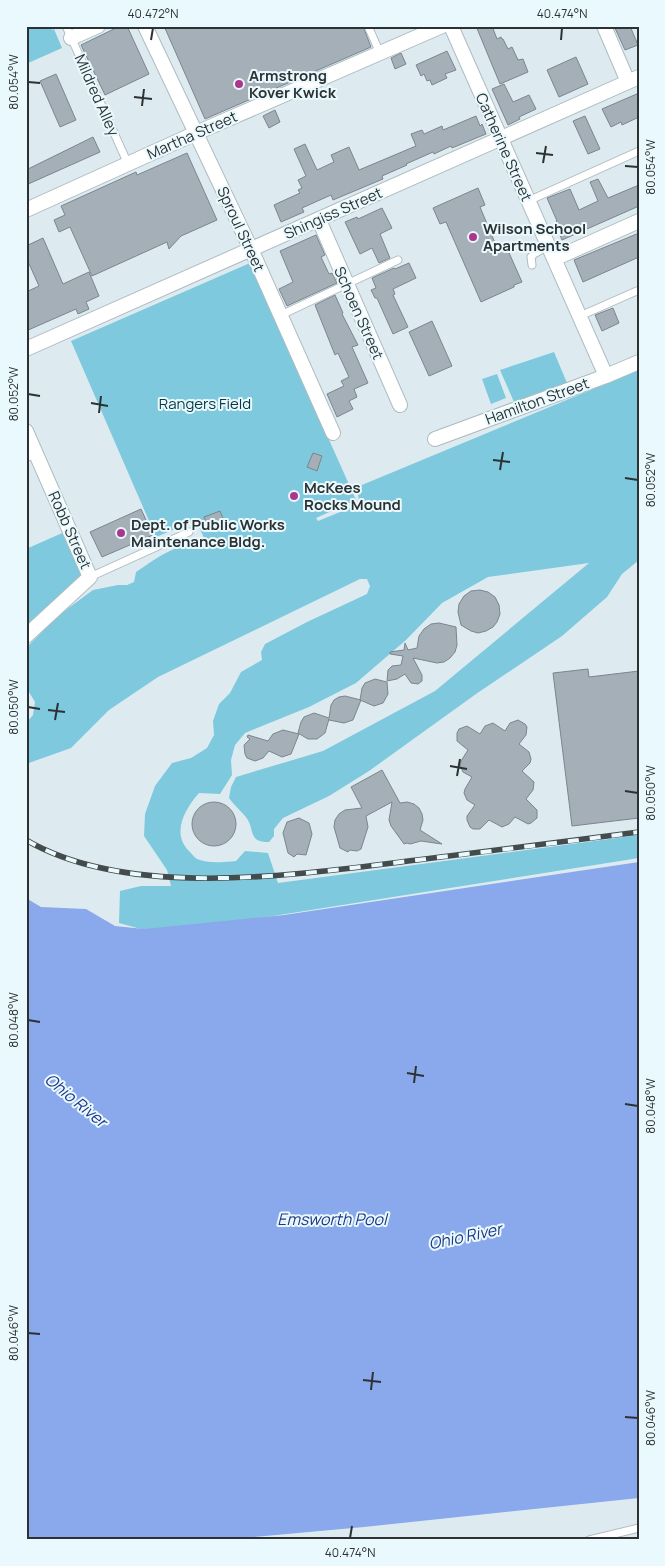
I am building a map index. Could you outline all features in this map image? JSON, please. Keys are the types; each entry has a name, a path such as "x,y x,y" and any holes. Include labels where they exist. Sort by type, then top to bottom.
{"street":[{"path":"68,32 98,26"},
{"name":"Sproul Street","path":"145,26 251,249 333,433"},
{"name":"Martha Street","path":"26,210 196,133 442,26"},
{"name":"Catherine Street","path":"451,26 606,376"},
{"path":"604,26 634,80"},
{"name":"Shingiss Street","path":"26,350 634,80"},
{"name":"Schoen Street","path":"319,220 400,405"},
{"path":"551,253 639,221"},
{"name":"Hamilton Street","path":"435,439 639,362"},
{"name":"Robb Street","path":"26,431 31,455 90,577 26,636"}],"lane":[{"path":"368,26 380,53"},
{"name":"Mildred Alley","path":"68,32 128,164"},
{"path":"528,201 639,151"},
{"path":"532,265 534,254 551,253"},
{"path":"280,315 398,260"},
{"path":"580,316 639,290"},
{"path":"90,577 189,532"},
{"path":"589,1540 639,1528"}],"green space":[{"path":"26,26 50,26 52,30 54,29 62,48 26,64"},
{"name":"Rangers Field","path":"250,263 356,500 316,518 318,521 350,508 359,501 357,487 639,370 639,560 622,574 607,597 562,636 476,694 369,771 329,796 283,818 274,829 274,836 269,842 257,840 245,816 229,798 231,787 236,777 323,751 435,691 589,563 488,577 442,603 406,640 356,683 309,707 245,733 235,745 231,760 232,775 220,794 199,793 189,806 182,821 181,837 184,844 196,858 206,862 236,861 245,851 268,853 278,883 639,835 639,858 178,931 148,931 119,923 120,891 141,886 171,886 167,870 144,836 145,814 155,786 172,763 191,758 207,748 214,735 213,721 219,704 230,693 241,672 262,660 261,652 265,644 367,594 370,586 367,579 360,579 158,677 109,710 71,748 26,764 26,723 33,715 35,702 26,687 26,648 59,615 93,590 127,585 134,582 136,572 154,560 174,549 204,538 196,520 156,537 71,341"},
{"path":"554,352 567,383 514,402 500,370"},
{"path":"497,374 506,398 491,404 482,379"},
{"path":"69,530 89,576 26,633 26,549"}],"water":[{"name":"Emsworth Pool","path":"639,862 639,1498 222,1540 26,1540 26,898 41,907 86,909 115,926 144,929 284,915"}],"building":[{"path":"120,26 127,26 149,74 105,95 81,45"},
{"name":"Armstrong Kover Kwick","path":"164,26 363,26 371,47 205,119"},
{"path":"476,26 492,26 497,39 501,37 508,49 512,47 518,60 523,59 528,72 500,84"},
{"path":"614,26 630,26 638,45 625,50"},
{"path":"447,51 456,70 445,74 447,78 432,85 430,80 427,81 424,74 421,76 416,65"},
{"path":"401,53 406,64 395,69 391,58"},
{"path":"576,57 588,84 559,97 547,70"},
{"path":"56,74 76,120 60,127 40,81"},
{"path":"504,84 513,102 529,95 536,109 508,125 492,89"},
{"path":"639,93 639,117 622,125 621,122 611,127 602,109"},
{"path":"275,110 280,122 269,128 263,116"},
{"path":"476,116 486,134 452,148 451,146 434,154 433,152 382,176 383,179 333,200 331,195 302,208 304,212 281,222 274,205 300,193 298,190 302,188 298,180 306,176 294,149 305,144 317,170 334,162 331,155 349,147 359,170 416,146 411,134 422,130 424,134 442,126 443,130"},
{"path":"585,116 600,149 588,154 573,121"},
{"path":"93,137 100,152 26,185 26,170"},
{"path":"187,153 217,220 181,236 169,249 167,242 92,276 70,227 59,232 54,220 65,215 61,206 136,172 137,175"},
{"path":"598,179 608,198 639,185 639,206 562,240 555,223 557,221 547,198 570,189 579,210 598,201 590,182"},
{"name":"Wilson School Apartments","path":"478,188 485,205 480,207 498,250 506,246 522,282 481,302 446,222 440,224 433,208"},
{"path":"382,208 392,228 380,234 390,258 379,263 372,248 360,254 345,222 357,217 358,219"},
{"path":"639,233 639,257 583,282 574,260"},
{"path":"316,235 325,255 321,257 329,274 332,273 337,283 287,306 279,289 293,282 280,251"},
{"path":"43,238 63,284 89,272 99,296 86,302 89,309 78,314 76,309 26,331 26,292 39,286 26,257 26,246"},
{"path":"409,263 416,278 393,289 395,294 393,295 408,327 393,334 377,298 375,298 371,290 376,288 372,278"},
{"path":"335,295 342,314 358,345 352,347 368,383 354,389 357,397 349,401 353,409 337,417 327,394 344,386 341,381 349,377 338,353 335,355 315,305"},
{"path":"613,308 619,323 602,331 595,315"},
{"path":"432,321 452,366 429,376 409,332"},
{"path":"313,453 322,456 317,471 307,467"},
{"name":"Dept. of Public Works Maintenance Bldg.","path":"141,509 153,535 102,557 90,532"},
{"path":"220,511 224,521 208,527 204,517"},
{"path":"480,590 488,592 495,597 499,605 500,614 493,627 478,633 461,625 458,612 459,604 464,596 471,591"},
{"path":"439,623 456,627 457,645 455,652 450,658 444,662 437,663 413,658 422,675 422,681 418,684 411,683 405,674 397,679 387,681 388,670 392,666 401,665 403,656 390,654 390,652 404,650 405,643 408,650 417,648 419,636 424,629 431,624"},
{"path":"588,669 589,677 639,671 639,818 572,826 553,673"},
{"path":"375,679 387,682 388,694 383,703 374,706 360,700 365,683"},
{"path":"345,696 361,700 353,720 344,723 329,719 325,733 317,739 308,739 298,733 304,717 314,713 329,718 331,705 334,700"},
{"path":"518,720 527,727 526,735 519,744 529,752 531,759 530,763 522,771 534,782 533,790 526,799 537,810 537,818 528,824 515,817 509,824 502,827 489,820 480,829 473,829 470,827 467,816 475,805 467,800 464,793 472,777 463,772 460,765 468,750 457,741 457,733 459,729 467,726 480,734 485,726 493,723 505,731 510,723"},
{"path":"283,730 299,734 291,754 282,757 269,751 263,758 255,761 247,758 244,745 250,739 247,737 248,735 268,741 273,734"},
{"path":"382,770 400,803 407,802 419,808 423,820 420,830 442,844 421,841 404,844 389,820 392,802 366,816 368,827 361,849 348,852 340,848 334,827 335,820 345,810 362,808 351,787"},
{"path":"214,802 226,806 232,812 236,824 232,836 226,842 214,846 202,842 196,836 192,824 196,812 202,806"},
{"path":"299,818 309,823 312,834 306,855 297,854 294,857 288,853 283,833 287,822"}],"railway":[{"path":"26,840 68,859 115,871 165,877 217,878 270,876 322,871 639,832"}],"place":[{"name":"Armstrong Kover Kwick","path":"239,84"},
{"name":"Wilson School Apartments","path":"473,237"},
{"name":"McKees Rocks Mound","path":"294,496"},
{"name":"Dept. of Public Works Maintenance Bldg.","path":"121,533"}],"water label":[{"name":"Ohio River","path":"76,1100"},
{"name":"Ohio River","path":"465,1236"}]}
